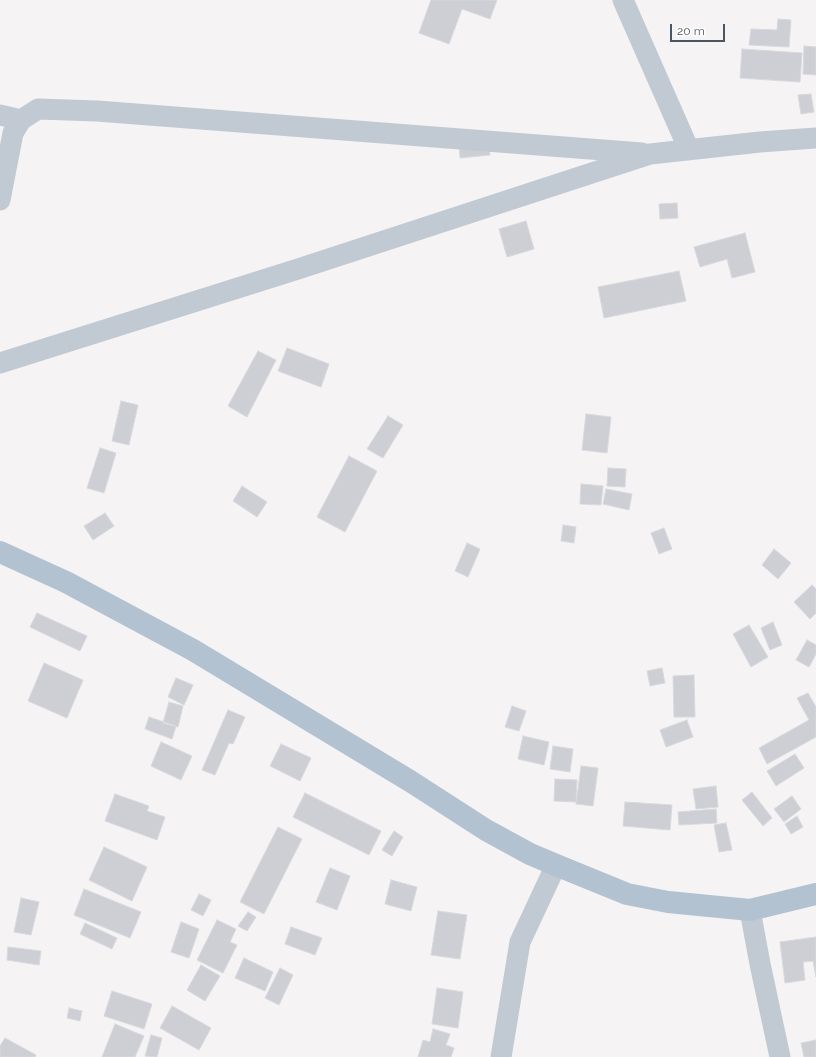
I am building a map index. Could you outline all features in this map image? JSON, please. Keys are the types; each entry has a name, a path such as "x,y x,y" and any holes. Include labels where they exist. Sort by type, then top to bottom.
{"main road":[{"path":"0,552 66,582 193,650 410,781 486,830 530,854 556,866 627,894 647,899 750,910 816,894"}],"street":[{"path":"623,0 689,150"},
{"path":"0,200 13,133 20,120 38,109 61,108 650,154 760,142 816,138"},
{"path":"0,116 20,120"},
{"path":"0,363 298,270 650,154"},
{"path":"501,1057 520,942 556,866"},
{"path":"750,910 780,1057"}],"building":[{"path":"431,0 497,0 490,19 462,9 449,44 419,33"},
{"path":"778,19 791,20 789,47 749,45 751,29 777,30"},
{"path":"804,46 816,47 816,75 803,74"},
{"path":"742,49 802,53 800,82 740,78"},
{"path":"811,94 814,112 801,114 798,95"},
{"path":"488,142 490,155 460,158 459,145"},
{"path":"677,203 678,218 660,219 659,204"},
{"path":"526,221 534,249 507,257 499,229"},
{"path":"745,233 755,272 732,278 727,259 700,267 694,247"},
{"path":"679,271 686,301 604,318 598,287"},
{"path":"287,348 329,364 321,387 278,371"},
{"path":"258,351 276,360 247,417 228,406"},
{"path":"121,401 138,405 129,445 112,441"},
{"path":"586,414 611,417 607,453 582,450"},
{"path":"388,416 403,425 383,458 367,449"},
{"path":"100,448 116,453 104,493 87,488"},
{"path":"349,456 377,471 345,532 317,517"},
{"path":"608,468 626,469 625,487 607,486"},
{"path":"581,484 603,486 601,505 580,504"},
{"path":"242,486 267,502 257,517 233,501"},
{"path":"606,489 632,494 629,510 603,504"},
{"path":"105,513 114,526 93,540 84,526"},
{"path":"563,525 576,527 574,543 561,541"},
{"path":"664,528 672,549 659,554 651,533"},
{"path":"467,543 480,549 468,577 455,571"},
{"path":"774,549 791,563 778,579 762,565"},
{"path":"812,585 816,589 816,613 810,619 794,602"},
{"path":"37,613 87,636 80,651 30,627"},
{"path":"773,622 782,645 770,650 761,628"},
{"path":"749,625 768,657 751,667 733,634"},
{"path":"807,640 816,645 816,654 809,667 796,660"},
{"path":"44,663 83,680 67,718 28,701"},
{"path":"662,668 665,683 650,686 647,671"},
{"path":"694,675 695,717 674,717 673,676"},
{"path":"176,678 193,685 184,705 168,697"},
{"path":"808,693 816,707 816,737 767,764 759,748 809,720 797,698"},
{"path":"169,702 183,706 178,727 163,723"},
{"path":"512,706 526,711 519,731 505,727"},
{"path":"228,710 245,717 233,744 229,743 215,775 202,770"},
{"path":"149,717 176,726 172,739 145,729"},
{"path":"687,720 693,737 666,747 660,730"},
{"path":"523,736 549,742 544,765 518,759"},
{"path":"161,742 192,756 181,780 151,766"},
{"path":"281,744 311,758 300,781 270,766"},
{"path":"553,746 573,749 570,772 550,769"},
{"path":"795,754 804,768 776,786 767,771"},
{"path":"581,766 598,768 593,806 576,804"},
{"path":"555,779 577,780 576,802 554,801"},
{"path":"716,786 718,807 696,809 693,789"},
{"path":"752,792 772,818 763,826 742,800"},
{"path":"305,793 381,831 369,855 293,817"},
{"path":"115,794 149,806 147,811 165,817 157,840 105,821"},
{"path":"792,796 801,809 784,822 774,809"},
{"path":"625,802 672,805 670,830 623,826"},
{"path":"716,809 717,823 679,825 678,812"},
{"path":"797,816 803,827 791,834 785,824"},
{"path":"726,823 732,850 719,852 714,825"},
{"path":"278,827 302,839 264,914 240,902"},
{"path":"394,831 403,837 392,856 382,850"},
{"path":"104,847 147,867 132,901 89,880"},
{"path":"330,868 350,876 337,910 316,902"},
{"path":"391,880 417,887 411,911 385,904"},
{"path":"84,889 141,912 130,938 74,915"},
{"path":"199,894 211,900 203,916 191,910"},
{"path":"21,898 39,902 31,935 14,932"},
{"path":"438,911 467,915 460,959 431,955"},
{"path":"248,912 256,917 247,931 238,926"},
{"path":"217,920 236,929 230,942 237,945 223,973 197,960"},
{"path":"181,922 199,929 189,958 171,952"},
{"path":"85,923 117,938 112,949 80,934"},
{"path":"291,927 322,938 315,955 285,944"},
{"path":"816,937 816,977 813,961 803,962 805,980 785,983 780,942"},
{"path":"8,947 41,951 39,965 7,960"},
{"path":"244,958 273,972 265,991 235,978"},
{"path":"201,965 220,976 205,1001 187,990"},
{"path":"280,968 293,975 279,1005 265,998"},
{"path":"437,988 463,992 458,1028 432,1024"},
{"path":"112,991 152,1004 144,1029 104,1016"},
{"path":"172,1006 211,1028 199,1050 160,1028"},
{"path":"69,1008 82,1011 80,1021 67,1018"},
{"path":"115,1024 144,1036 135,1057 102,1057"},
{"path":"433,1029 450,1034 446,1045 454,1048 451,1057 418,1057 423,1040 430,1042"},
{"path":"151,1035 162,1038 157,1057 145,1056"},
{"path":"5,1038 36,1055 35,1057 0,1057 0,1046"},
{"path":"816,1040 816,1057 804,1057 801,1043"}]}
